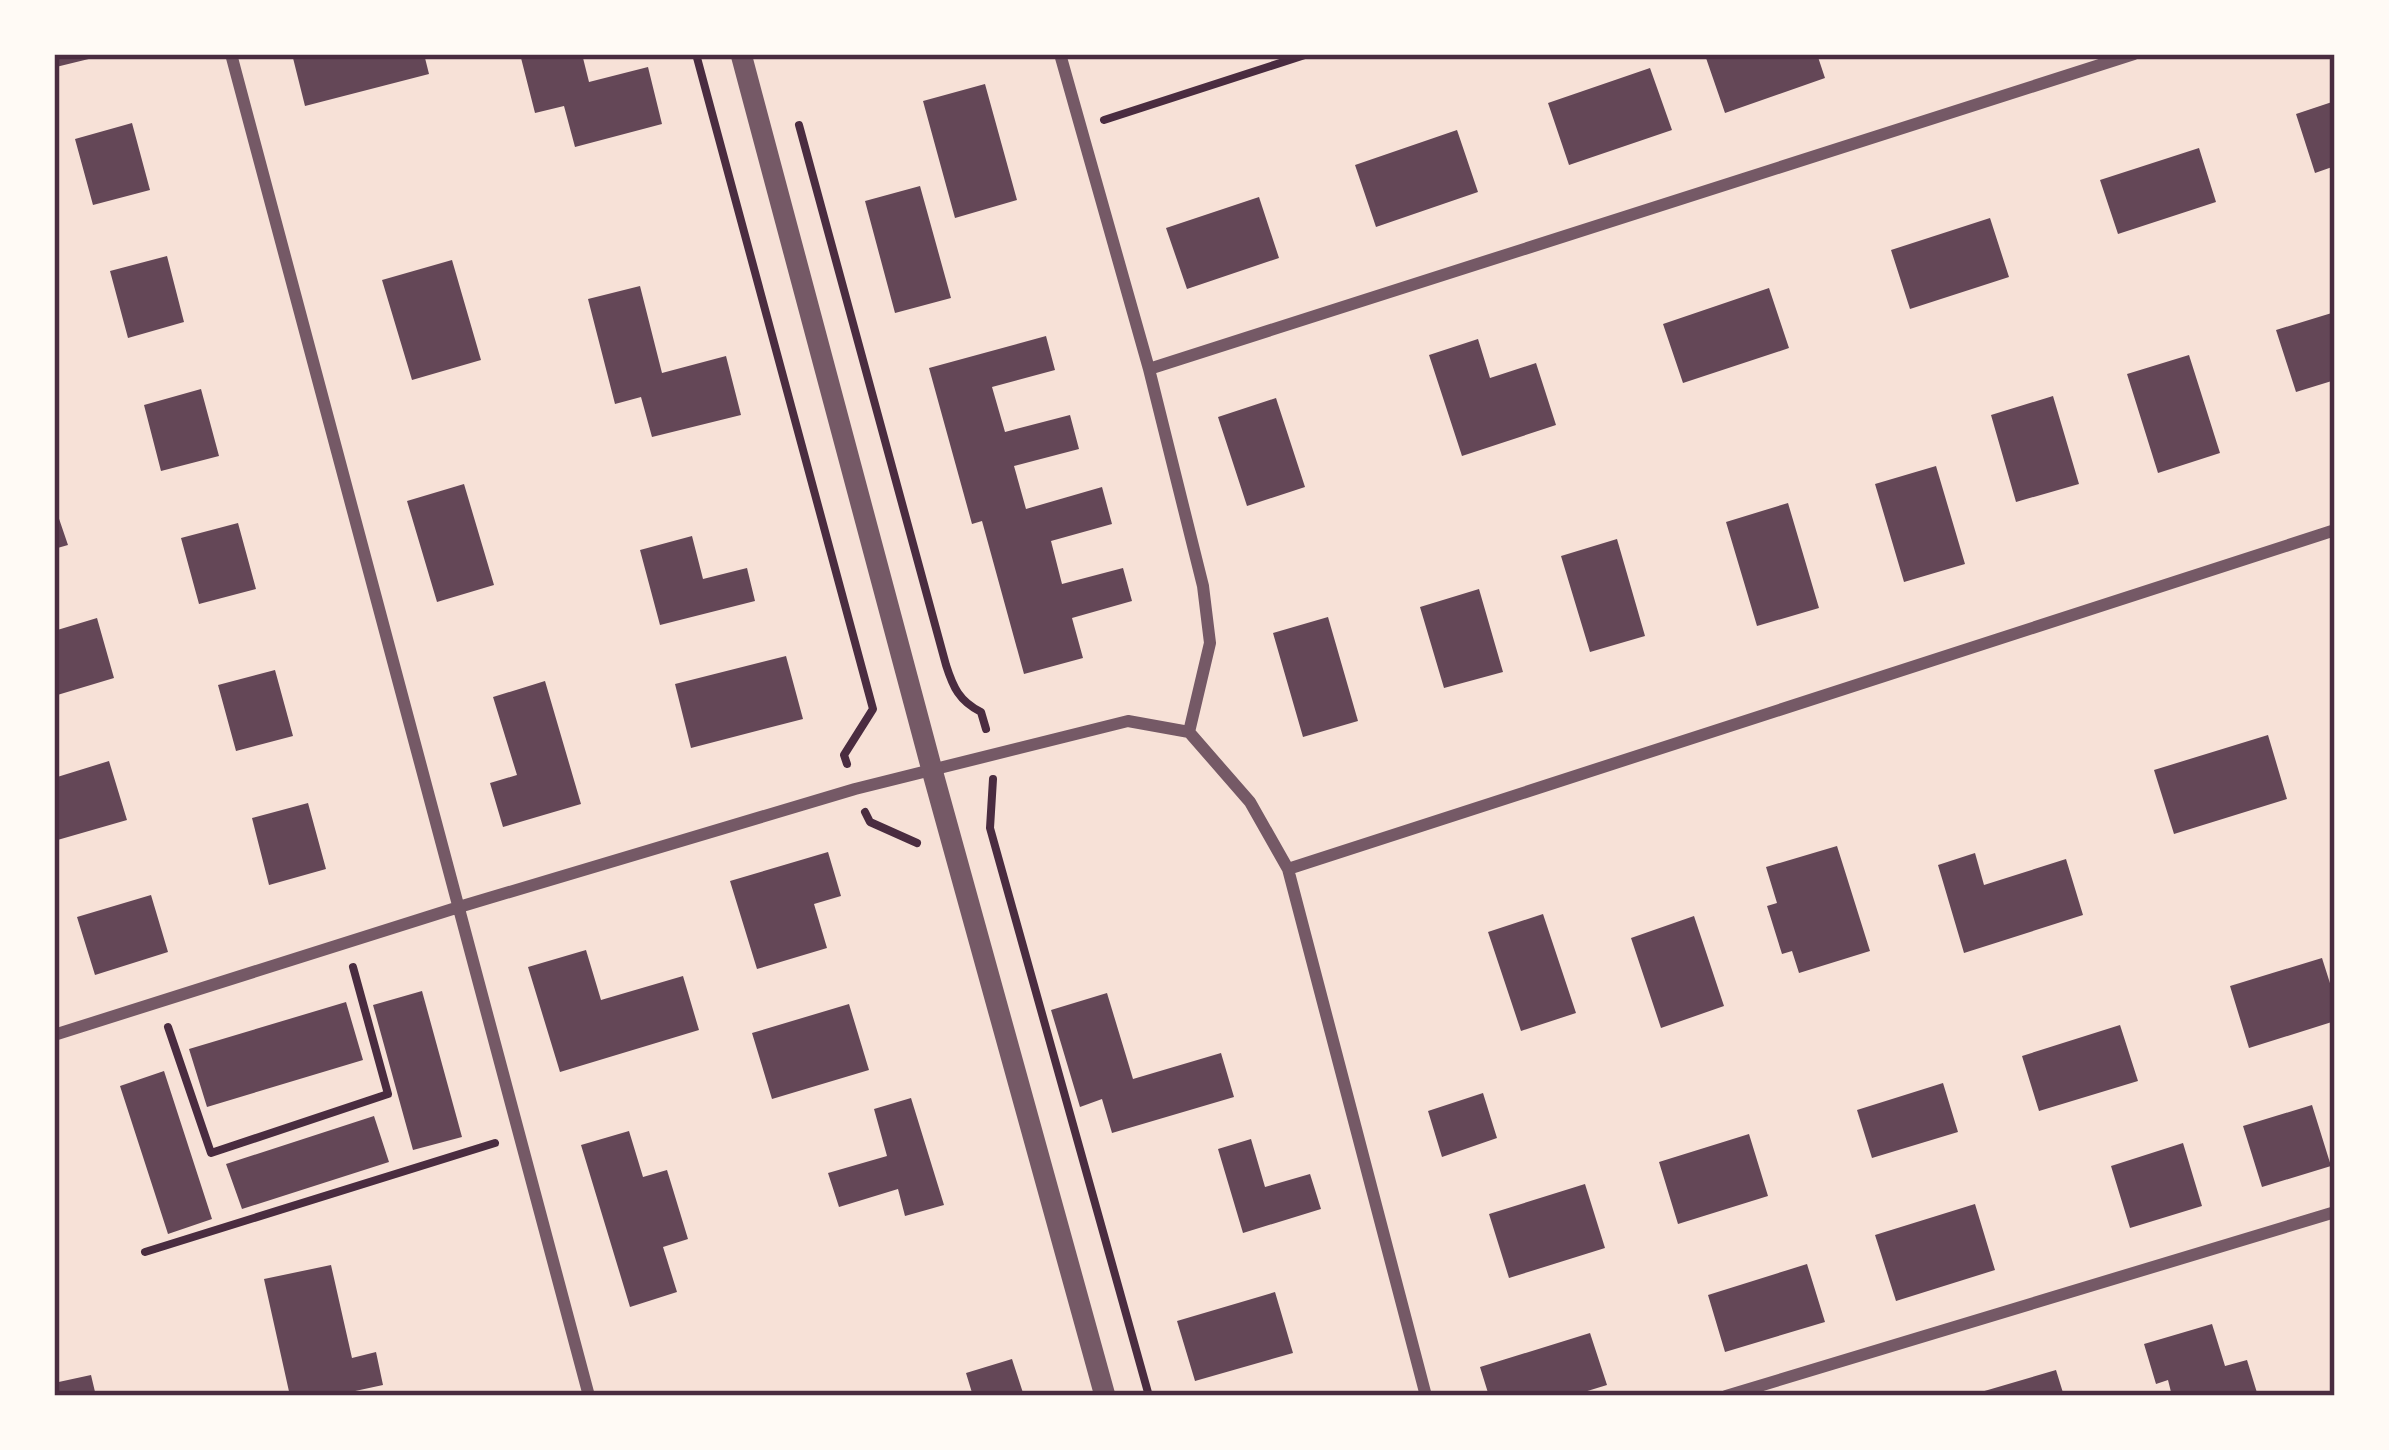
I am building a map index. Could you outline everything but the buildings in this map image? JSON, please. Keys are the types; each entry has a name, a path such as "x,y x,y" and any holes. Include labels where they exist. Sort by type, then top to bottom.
{"street":[{"path":"232,54 589,1396"},
{"path":"741,54 1105,1396"},
{"path":"1060,54 1149,369 1203,586 1210,643 1189,732"},
{"path":"1149,369 2134,54"},
{"path":"1288,869 2335,530"},
{"path":"54,1036 459,907 855,789 1129,721 1189,732 1250,802 1288,869 1426,1396"},
{"path":"1726,1396 2335,1212"}],"path":[{"path":"696,54 873,709 844,755 870,822 923,845"},
{"path":"1081,128 1308,54"},
{"path":"798,122 954,690 981,712 994,756 990,828 1149,1396"},
{"path":"160,1002 211,1153 388,1094 346,942"},
{"path":"145,1252 520,1135"}]}
